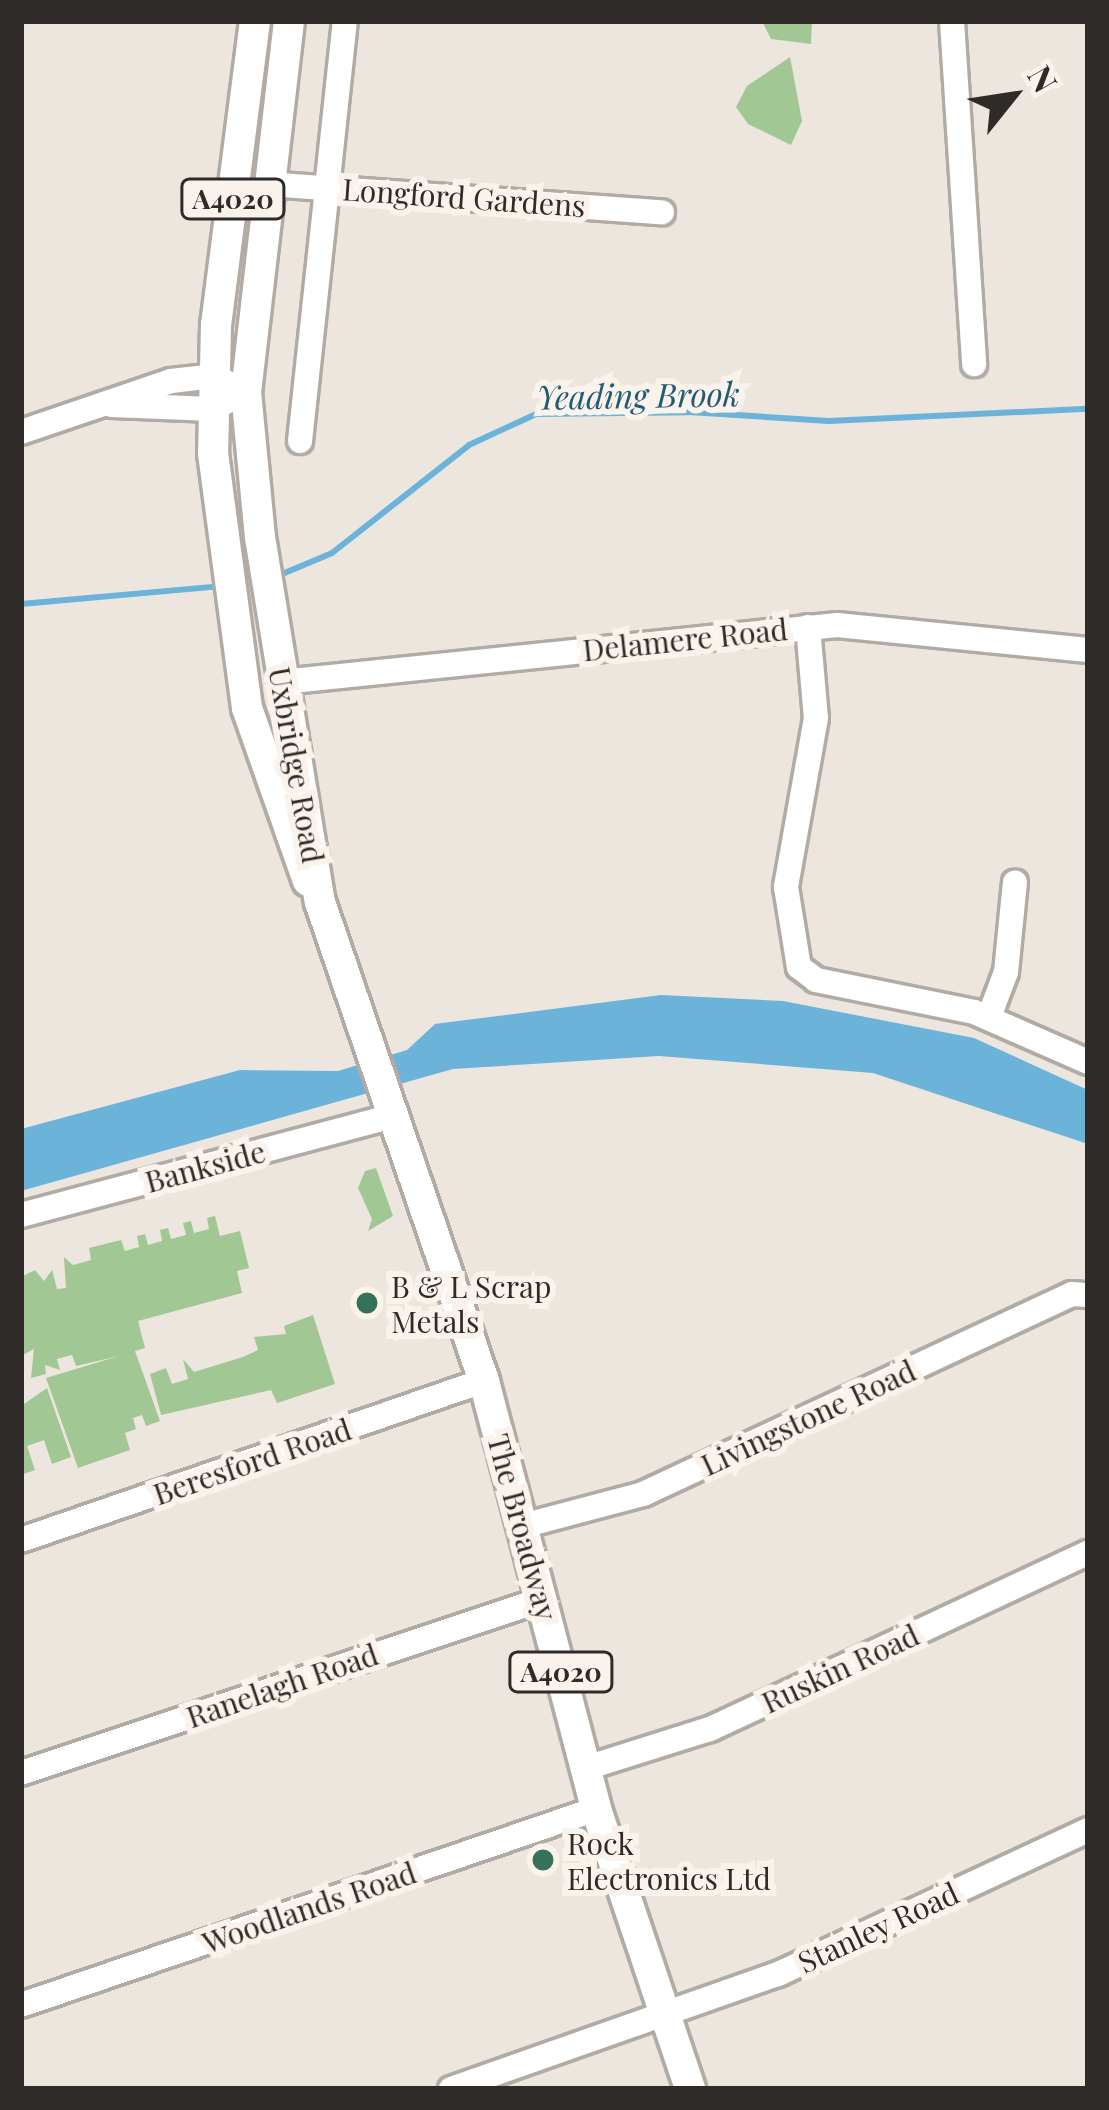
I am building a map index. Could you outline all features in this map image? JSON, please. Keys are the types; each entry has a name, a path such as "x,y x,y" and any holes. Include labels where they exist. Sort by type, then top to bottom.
{"main road":[{"name":"Uxbridge Road","path":"255,21 212,409 232,624 259,758 320,902"},
{"name":"Uxbridge Road","path":"289,21 246,392 260,537 320,902"},
{"path":"232,624 253,621 272,611"},
{"path":"259,758 296,747"},
{"name":"A4020","path":"320,902 388,1112"},
{"name":"The Broadway","path":"388,1112 484,1381 596,1809 690,2089"}],"street":[{"path":"300,441 345,21"},
{"path":"952,21 974,364"},
{"name":"Longford Gardens","path":"267,184 662,212"},
{"path":"21,432 92,404 214,376 246,392"},
{"path":"92,404 212,409 246,392"},
{"path":"808,627 816,718 786,887 799,968 816,980 989,1017 1088,1063"},
{"name":"Delamere Road","path":"282,682 808,627 1088,650"},
{"path":"989,1017 1006,972 1015,882"},
{"name":"Bankside","path":"21,1215 388,1112"},
{"name":"Livingstone Road","path":"522,1526 643,1494 1072,1294 1088,1295"},
{"name":"Beresford Road","path":"21,1540 484,1381"},
{"name":"Ruskin Road","path":"586,1768 710,1729 1088,1553"},
{"name":"Ranelagh Road","path":"21,1773 543,1599"},
{"name":"Woodlands Road","path":"21,2006 596,1809"},
{"name":"Stanley Road","path":"452,2089 778,1974 1088,1830"}],"green space":[{"path":"762,21 812,21 811,44 771,39"},
{"path":"790,57 802,121 791,145 748,124 736,107 747,86"},
{"path":"376,1168 393,1216 368,1231 372,1219 358,1188 365,1171"},
{"path":"215,1216 220,1236 240,1231 249,1268 237,1271 242,1293 138,1321 145,1348 135,1351 160,1421 146,1426 142,1415 133,1418 136,1429 125,1433 130,1450 78,1468 46,1378 119,1356 76,1366 72,1355 57,1359 60,1370 45,1365 46,1374 31,1378 34,1349 21,1356 21,1277 35,1270 44,1281 52,1270 57,1289 66,1288 64,1257 73,1265 91,1260 89,1248 121,1240 125,1251 139,1247 137,1236 145,1234 148,1245 162,1241 160,1230 168,1228 171,1239 186,1235 183,1223 191,1221 194,1233 209,1229 207,1218"},
{"path":"313,1315 335,1384 277,1403 271,1390 161,1415 150,1374 166,1368 172,1384 188,1379 183,1359 194,1372 243,1357 258,1350 254,1337 286,1334 284,1326"},
{"path":"47,1388 71,1457 52,1464 44,1440 27,1446 35,1470 21,1475 21,1406"}],"water":[{"path":"661,995 783,1001 974,1038 1088,1090 1088,1144 873,1073 659,1056 453,1069 21,1191 21,1129 240,1070 338,1071 407,1050 435,1024"}],"waterway":[{"name":"Yeading Brook","path":"275,577 332,553 469,445 536,414 689,412 829,421 1088,409"},
{"name":"Yeading Brook","path":"21,604 221,586"}],"place":[{"name":"B & L Scrap Metals","path":"367,1303"},
{"name":"Rock Electronics Ltd","path":"543,1860"}]}
